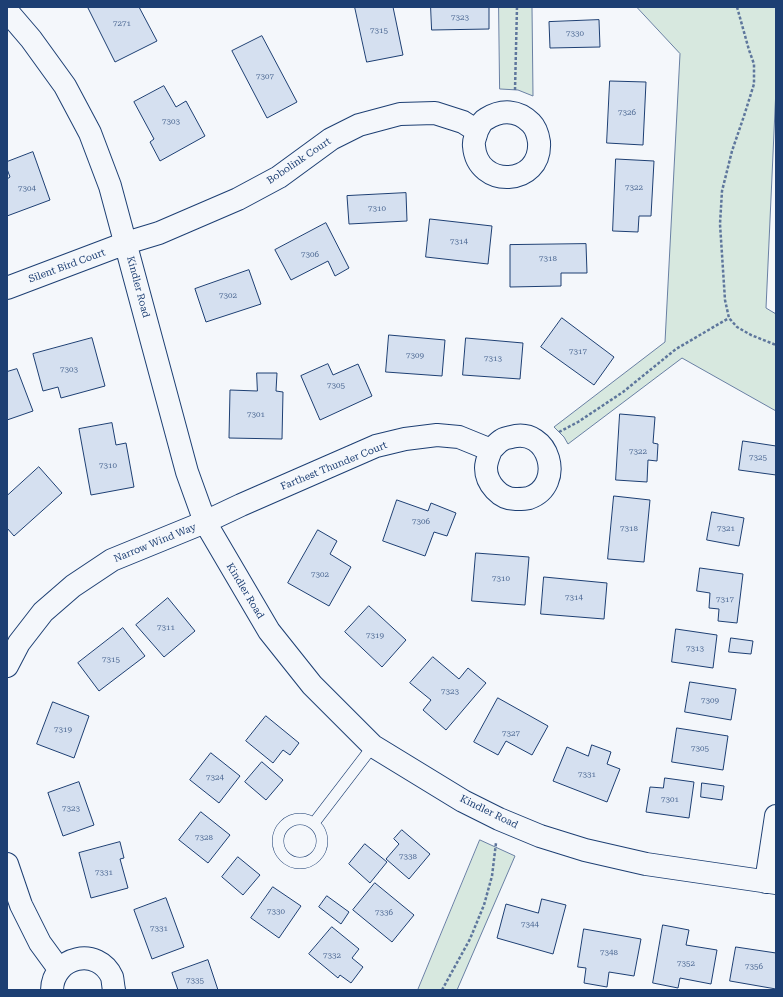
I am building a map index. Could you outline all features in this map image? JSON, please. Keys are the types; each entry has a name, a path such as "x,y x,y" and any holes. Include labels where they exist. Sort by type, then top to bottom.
{"street":[{"name":"Kindler Road","path":"7,11 32,39 65,86 90,133 110,186 187,472 205,522 269,631 312,685 373,746 463,801 500,819 540,836 592,852 646,864 771,883"},
{"path":"502,112 515,113 525,117 533,126 538,135 539,150 534,163 526,172 514,177 500,177 487,171 476,158 474,144 477,131 485,119 502,112"},
{"name":"Bobolink Court","path":"126,243 159,233 238,199 279,177 331,139 359,125 400,114 435,113 463,122 477,131"},
{"name":"Silent Bird Court","path":"7,288 126,243"},
{"name":"Farthest Thunder Court","path":"205,522 376,446 405,439 437,435 459,437 491,450"},
{"path":"518,435 532,438 543,447 550,462 549,477 540,491 528,498 512,499 498,493 489,481 486,467 491,450 502,440 518,435"},
{"name":"Narrow Wind Way","path":"7,666 19,643 43,612 72,586 112,560 205,522"},
{"path":"771,883 776,816"},
{"path":"7,864 21,905 40,943 59,969"},
{"path":"52,990 52,981 59,969 71,960 86,958 96,961 105,968 112,978 114,990"}],"lane":[{"path":"314,823 373,746"},
{"path":"300,818 307,819 314,823 319,828 322,835 321,850 317,856 311,860 298,863 290,862 284,857 277,844 280,829 286,823 300,818"}],"path":[{"path":"515,113 517,7"},
{"path":"737,7 754,64 754,84 732,151 722,191 720,224 725,300 729,318 737,327 776,346"},
{"path":"543,447 558,432 578,422 623,392 676,349 729,318"},
{"path":"442,990 470,939 484,906 492,876 500,819"}],"shaded area":[{"path":"499,7 532,7 533,96 518,90 500,89"},
{"path":"637,7 776,7 776,88 766,308 776,314 776,411 682,358 568,444 564,437 554,427 665,342 680,54"},
{"path":"480,840 515,856 457,990 418,990"}],"building":[{"path":"139,7 157,41 115,62 88,8"},
{"path":"355,7 393,7 403,55 367,62"},
{"path":"431,7 489,7 489,29 432,30"},
{"path":"599,20 600,47 550,48 549,22"},
{"path":"262,36 297,102 267,118 232,51"},
{"path":"610,81 646,82 643,145 607,143"},
{"path":"164,86 176,107 186,101 205,136 160,161 150,142 154,139 134,102"},
{"path":"33,152 50,200 7,216 7,179 10,177 7,169 7,162"},
{"path":"616,159 654,161 651,216 639,216 638,232 613,231"},
{"path":"406,193 407,221 349,224 347,196"},
{"path":"430,219 492,226 488,264 426,257"},
{"path":"326,223 349,268 335,276 328,261 291,280 275,250"},
{"path":"586,244 587,273 561,273 561,286 510,287 510,245"},
{"path":"249,270 261,304 206,322 195,289"},
{"path":"562,318 614,357 594,385 541,347"},
{"path":"389,335 445,340 442,376 386,372"},
{"path":"92,338 105,386 61,398 58,387 43,391 33,354"},
{"path":"466,338 523,343 520,379 463,375"},
{"path":"328,364 333,375 358,364 372,396 320,420 301,376"},
{"path":"17,369 33,411 7,420 7,372"},
{"path":"257,373 277,373 276,391 283,392 282,439 229,438 230,390 257,391"},
{"path":"620,414 655,417 653,443 658,444 657,461 648,460 647,482 616,480"},
{"path":"112,423 116,445 126,443 134,487 91,495 79,429"},
{"path":"743,441 776,446 776,475 739,470"},
{"path":"39,467 62,493 14,536 7,528 7,496"},
{"path":"614,496 650,500 644,562 608,559"},
{"path":"397,500 428,511 431,503 456,513 447,536 434,532 425,556 383,541"},
{"path":"712,512 744,518 739,546 707,540"},
{"path":"318,530 337,541 330,554 351,567 329,606 288,583"},
{"path":"476,553 529,557 525,605 472,601"},
{"path":"700,568 743,574 737,623 718,621 719,609 709,608 710,593 697,591"},
{"path":"544,577 607,583 604,619 541,614"},
{"path":"168,598 195,631 164,657 136,625"},
{"path":"369,606 406,640 382,667 345,632"},
{"path":"123,628 145,656 99,691 78,663"},
{"path":"676,629 717,635 713,668 672,662"},
{"path":"731,638 753,641 751,654 729,652"},
{"path":"433,657 459,679 468,668 486,683 446,730 423,710 431,700 410,683"},
{"path":"690,682 736,689 731,720 685,712"},
{"path":"498,698 548,726 532,755 506,741 498,755 474,742"},
{"path":"53,702 89,716 74,758 37,744"},
{"path":"266,716 299,743 290,755 283,750 273,763 246,741"},
{"path":"677,728 728,736 723,770 672,762"},
{"path":"592,745 611,752 607,764 620,769 607,802 553,781 567,747 588,756"},
{"path":"211,753 240,776 219,803 190,780"},
{"path":"262,762 283,780 266,800 245,782"},
{"path":"665,778 694,782 689,818 646,812 650,787 663,788"},
{"path":"79,782 94,825 63,836 48,793"},
{"path":"702,783 724,786 722,800 701,797"},
{"path":"201,812 230,835 208,863 179,840"},
{"path":"402,830 430,854 409,879 386,859 399,844 394,839"},
{"path":"120,842 124,858 120,859 128,888 91,898 79,853"},
{"path":"365,844 387,862 370,883 349,864"},
{"path":"238,857 260,875 243,895 222,877"},
{"path":"375,883 414,915 392,942 353,910"},
{"path":"273,887 301,906 279,938 251,918"},
{"path":"327,896 349,912 341,924 319,907"},
{"path":"166,898 184,947 152,959 134,910"},
{"path":"542,899 566,905 553,954 497,938 506,904 538,913"},
{"path":"663,925 689,930 686,945 717,950 711,984 680,978 678,988 653,983"},
{"path":"332,927 359,949 352,958 363,967 351,983 340,975 338,978 309,954"},
{"path":"584,929 641,939 634,976 609,972 607,987 584,983 586,968 578,967"},
{"path":"736,947 776,953 776,989 730,981"},
{"path":"208,960 218,990 178,990 172,973"}]}
